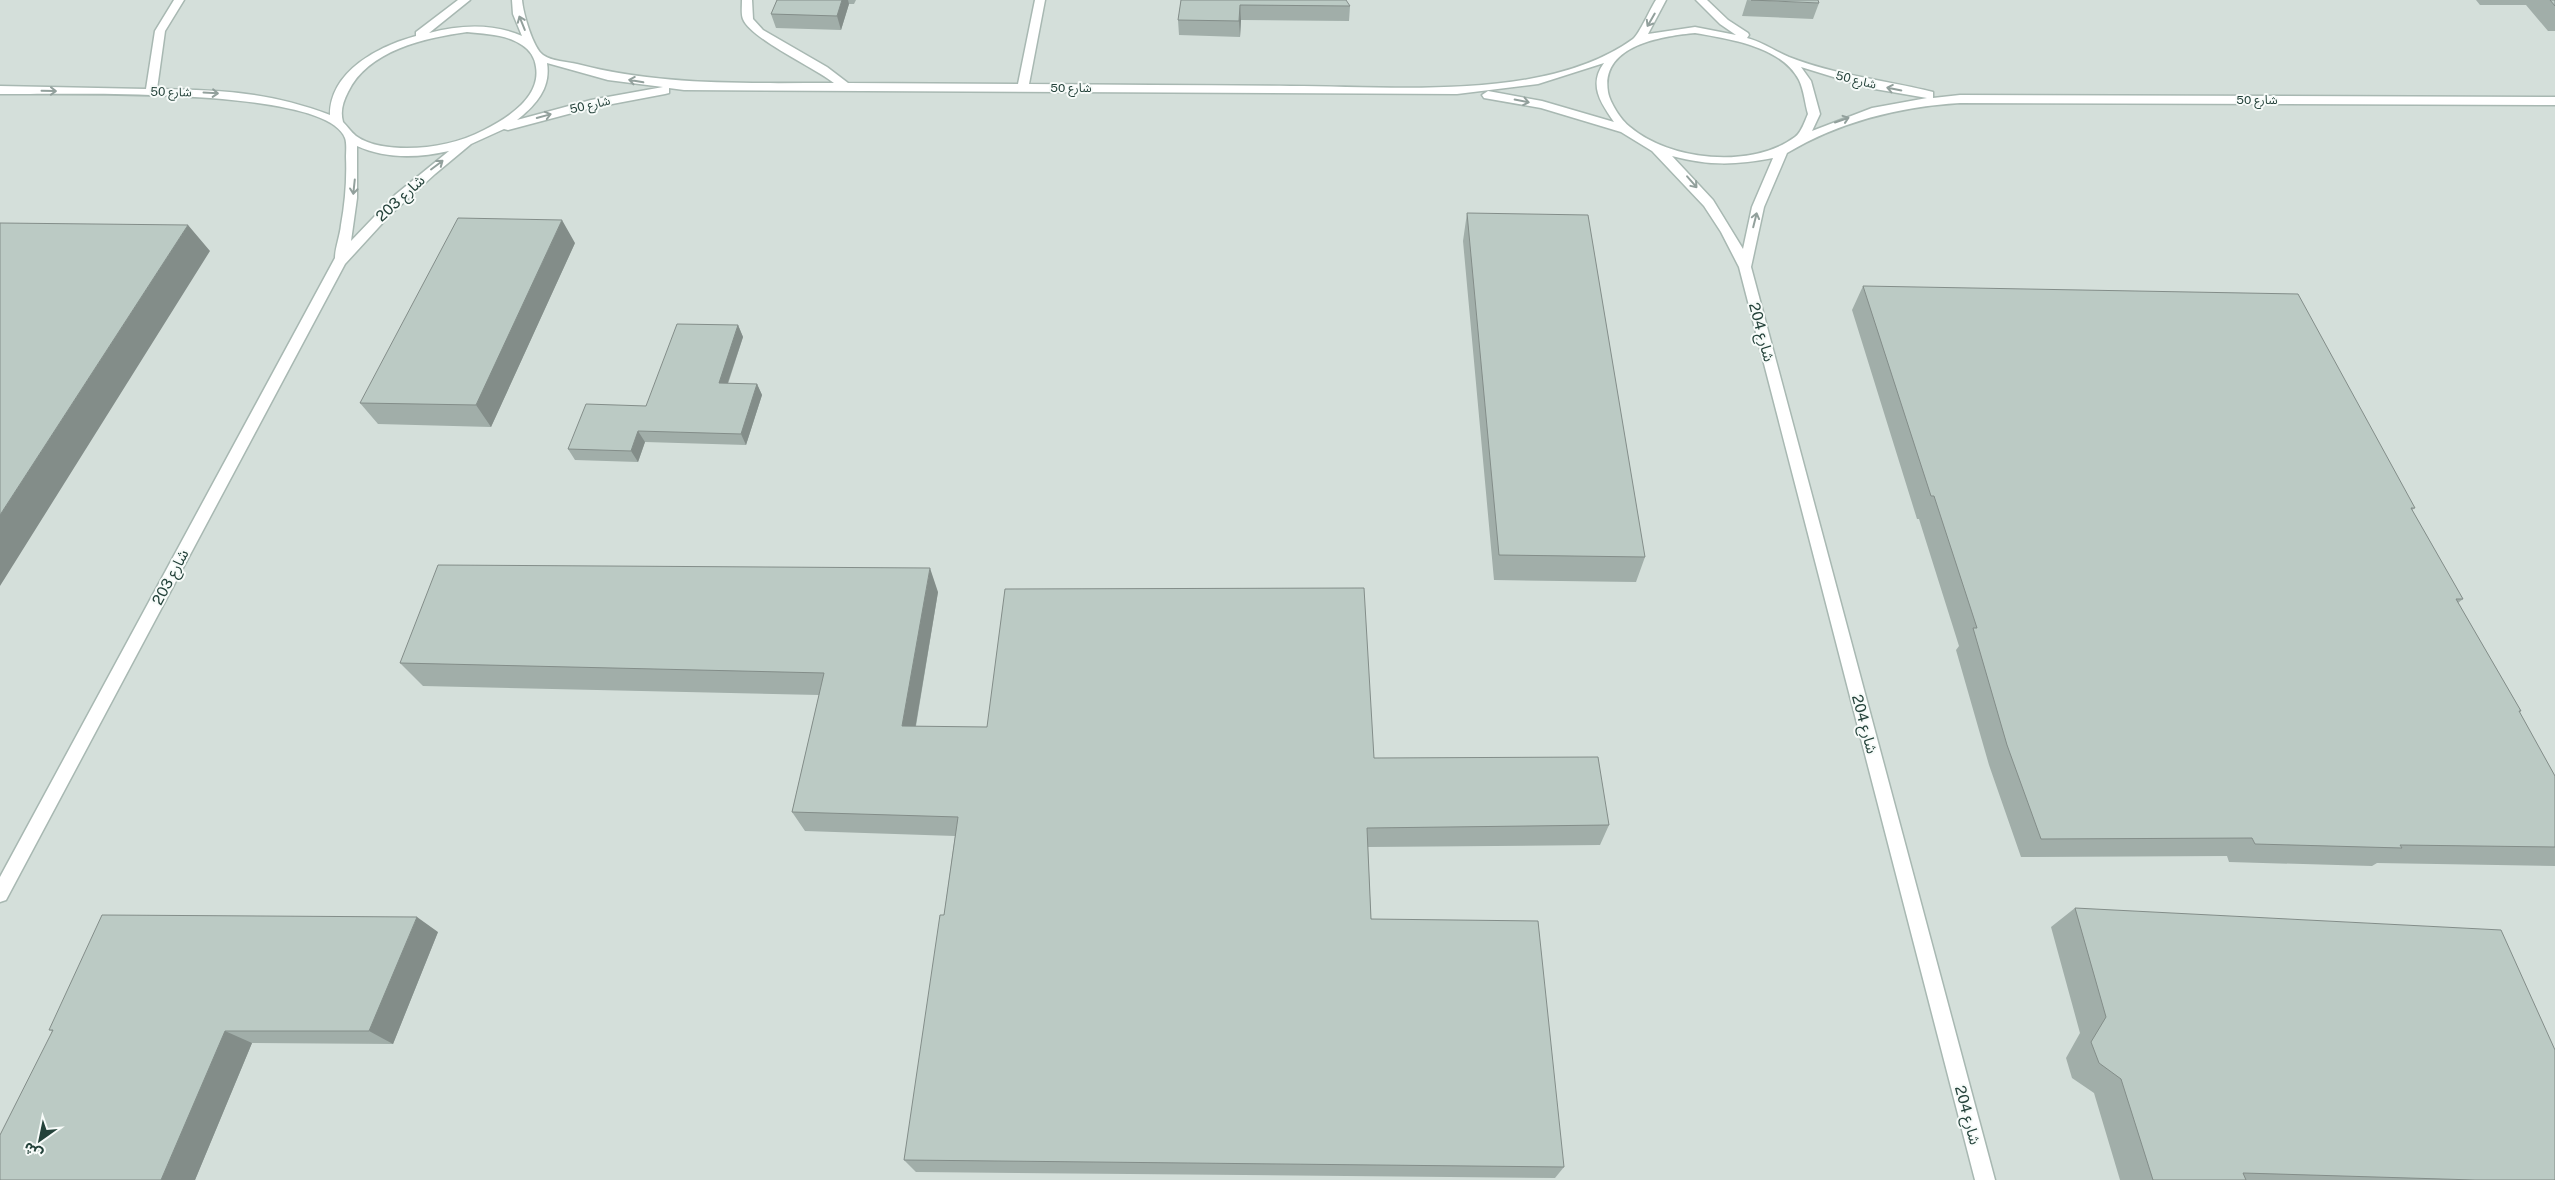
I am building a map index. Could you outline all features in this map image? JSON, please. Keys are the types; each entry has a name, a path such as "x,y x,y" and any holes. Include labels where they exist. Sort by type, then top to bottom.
{"street":[{"path":"151,92 160,31 179,0"},
{"path":"412,40 465,0"},
{"path":"516,0 518,14 531,45 540,58 543,75 536,94 521,112 497,129 466,143 433,151 402,153 373,149 351,139 337,122 336,107 338,100 352,76 375,58 412,40 440,32 467,29 492,31 514,36 531,45"},
{"path":"747,0 748,19 759,32 824,69 846,87"},
{"path":"1023,88 1040,0"},
{"path":"1639,39 1661,0"},
{"path":"1701,0 1724,22 1784,59 1804,78 1815,100 1813,123 1799,142 1781,153 1743,162 1699,161 1656,149 1625,129 1609,110 1601,90 1604,71 1615,54 1639,39 1666,32 1695,30 1726,34 1756,43"},
{"name":"شارع 50","path":"540,58 608,76 684,86 1457,90 1501,88 1544,81 1582,70 1615,54"},
{"name":"شارع 50","path":"1784,59 1869,84 1960,99"},
{"name":"شارع 50","path":"497,129 591,104 684,86"},
{"name":"شارع 50","path":"0,90 223,94 265,99 303,109 337,122"},
{"name":"شارع 50","path":"1457,90 1542,105 1625,129"},
{"name":"شارع 50","path":"1799,142 1832,124 1870,110 1913,102 1960,99 2555,101"},
{"name":"شارع 203","path":"340,261 351,217 355,176 351,139"},
{"name":"شارع 203","path":"0,894 340,261 391,205 419,178 466,143"},
{"name":"شارع 204","path":"1656,149 1686,174 1711,203 1730,235 1745,267 1986,1180"},
{"name":"شارع 204","path":"1745,267 1758,207 1781,153"}],"shaded area":[{"path":"0,0 2555,0 2555,1180 0,1180"}],"building":[{"path":"777,0 842,0 837,16 771,14"},
{"path":"1181,0 1346,0 1350,6 1240,5 1239,21 1178,20"},
{"path":"1751,0 1818,0 1819,3"},
{"path":"1467,213 1588,215 1645,557 1499,555"},
{"path":"458,218 562,220 476,405 360,403"},
{"path":"0,223 188,225 0,515"},
{"path":"1863,286 2298,294 2415,508 2411,508 2463,599 2456,599 2521,711 2519,711 2555,776 2555,847 2400,845 2402,848 2255,844 2252,838 2041,839 2007,745 1973,628 1977,628 1934,496 1931,496"},
{"path":"677,324 738,325 719,383 757,384 741,434 638,431 631,451 568,449 586,404 646,406"},
{"path":"438,565 930,568 902,726 987,727 1005,589 1364,588 1374,758 1598,757 1609,825 1367,828 1371,919 1538,921 1564,1167 904,1160 940,915 944,915 958,817 792,812 824,673 400,663"},
{"path":"2075,908 2501,930 2555,1050 2555,1180 2475,1180 2243,1173 2246,1180 2153,1180 2121,1079 2099,1063 2091,1042 2106,1017"},
{"path":"102,915 417,917 369,1031 225,1031 161,1180 0,1180 0,1135 53,1030 49,1030"}]}
